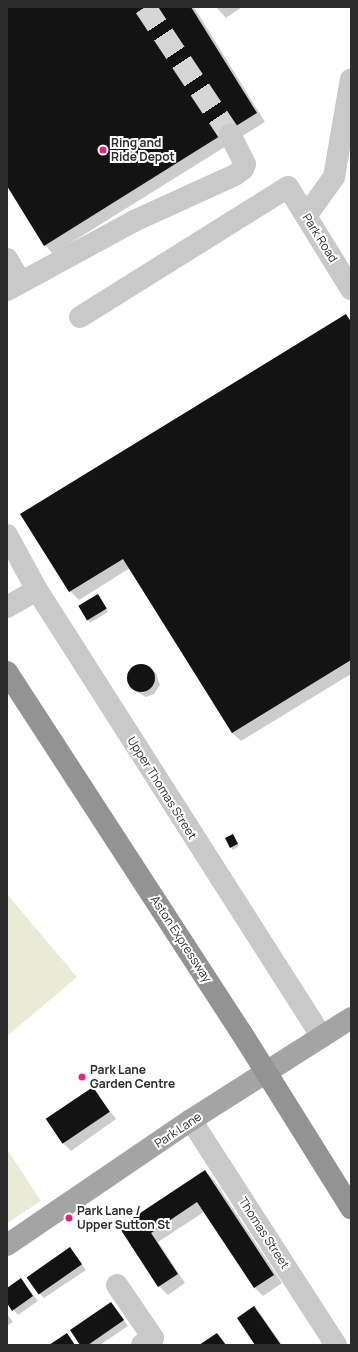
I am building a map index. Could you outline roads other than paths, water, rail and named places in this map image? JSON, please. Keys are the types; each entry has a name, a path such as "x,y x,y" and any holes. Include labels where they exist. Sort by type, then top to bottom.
{"highway":[{"name":"Aston Expressway","path":"7,672 241,1032 351,1208"}],"main road":[{"name":"Park Lane","path":"7,1245 192,1120 351,1018"}],"street":[{"path":"306,216 334,177 351,79"},
{"path":"7,259 14,286 134,221 235,175 243,169 244,164 230,135"},
{"name":"Park Road","path":"80,317 288,187 351,289"},
{"name":"Upper Thomas Street","path":"7,535 36,590 265,952 322,1037"},
{"path":"7,607 36,590"},
{"name":"Thomas Street","path":"192,1120 336,1345"},
{"path":"117,1285 153,1338 142,1345"}],"tunnel":[{"path":"145,7 230,135"}],"place":[{"name":"Ring and Ride Depot","path":"103,150"},
{"name":"Park Lane Garden Centre","path":"82,1077"},
{"name":"Park Lane / Upper Sutton St","path":"69,1218"}]}
